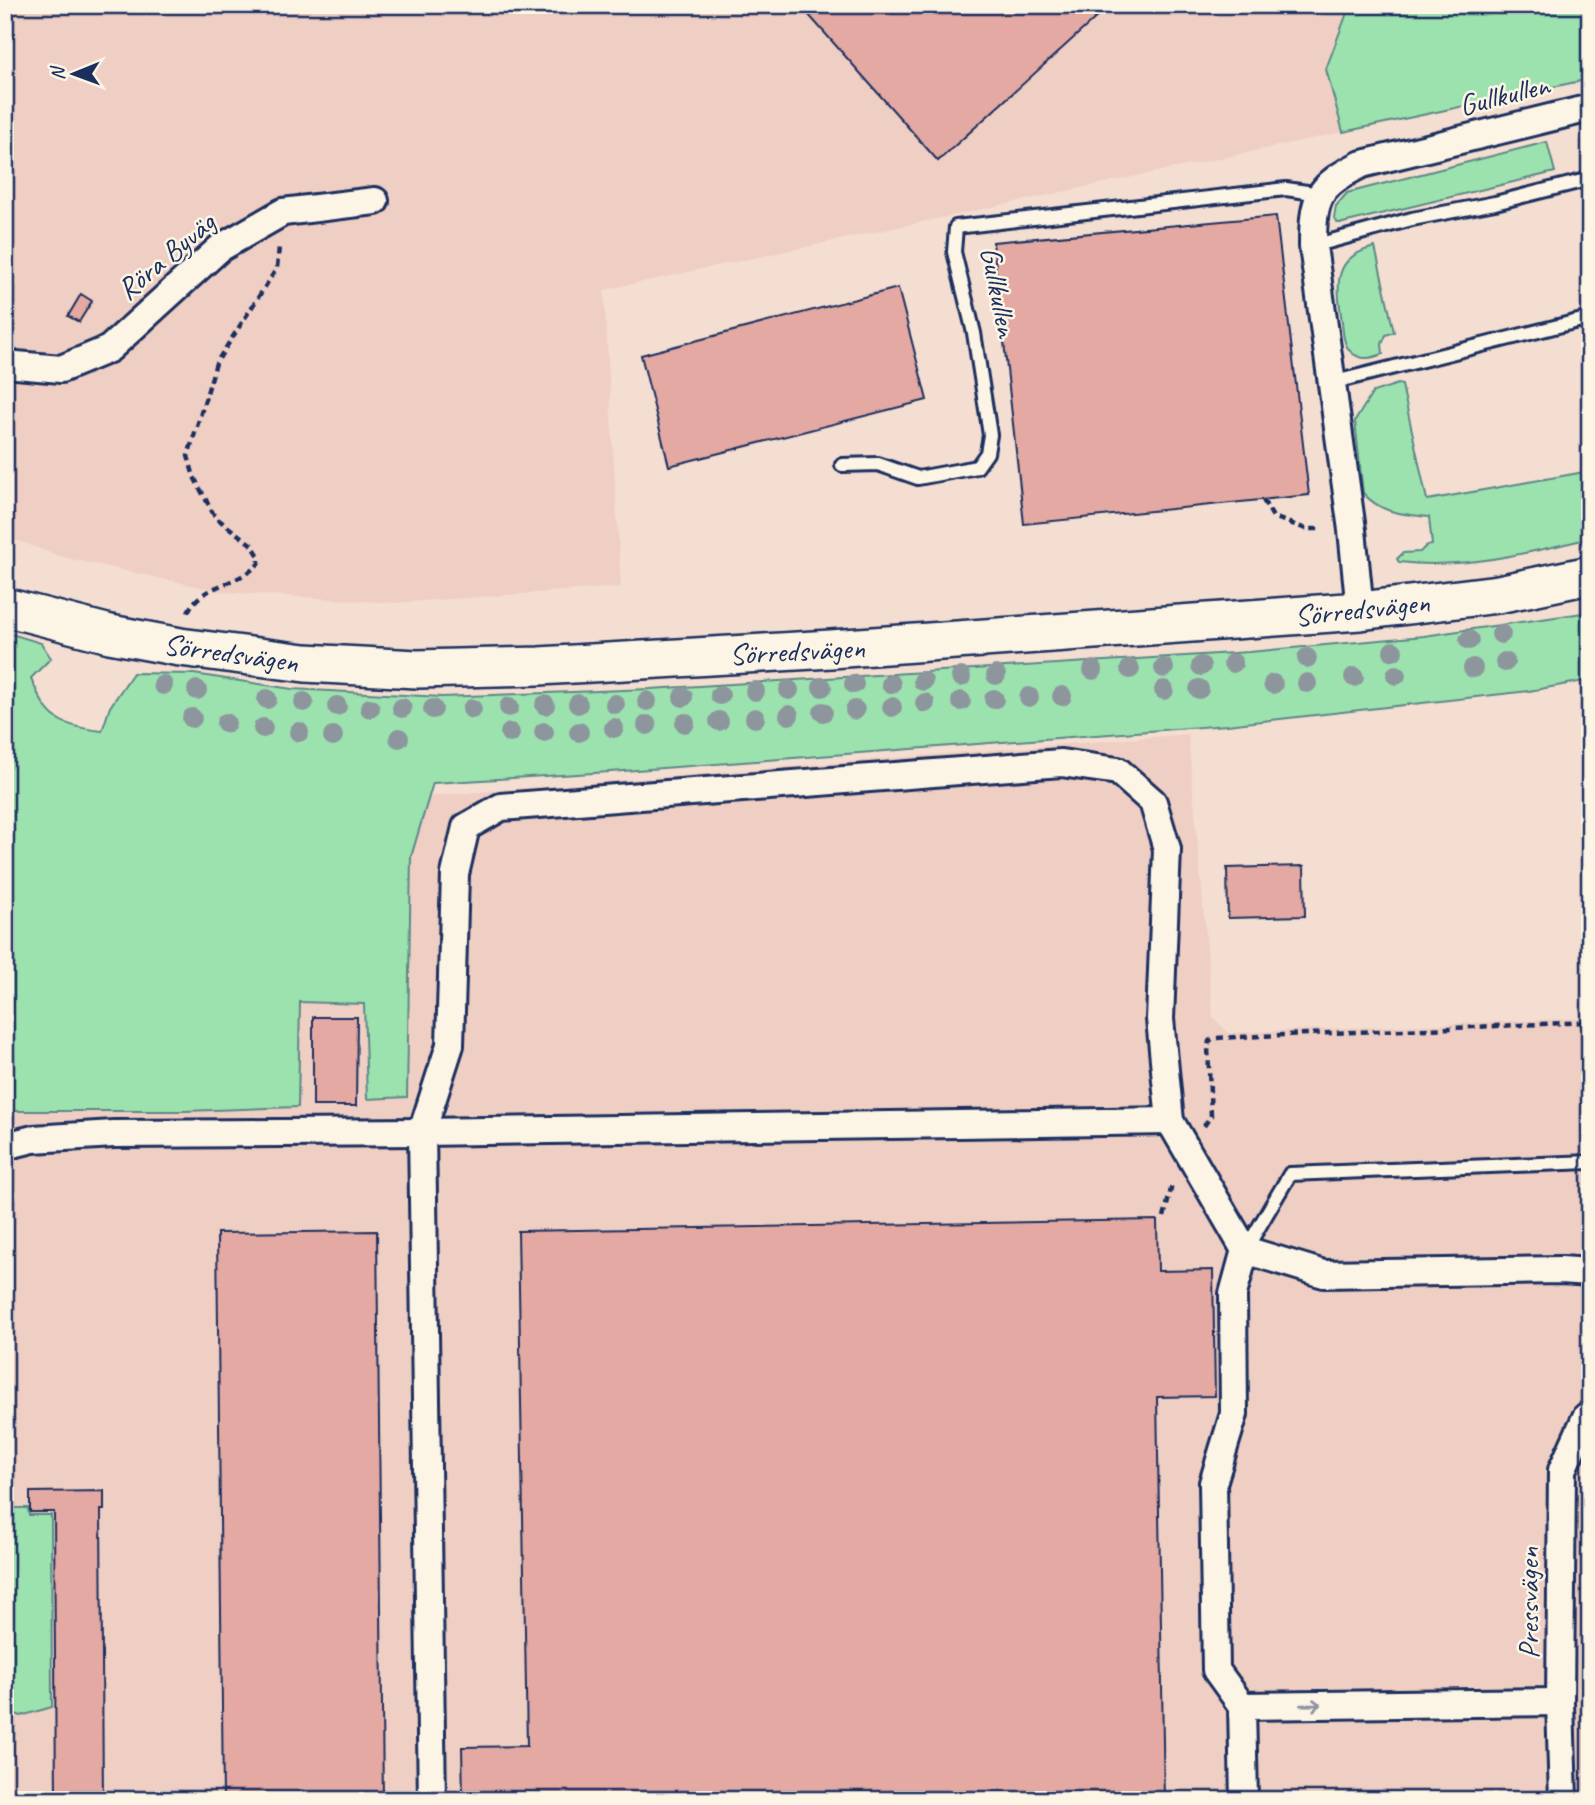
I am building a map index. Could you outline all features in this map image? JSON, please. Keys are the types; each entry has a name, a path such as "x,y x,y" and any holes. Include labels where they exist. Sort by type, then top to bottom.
{"street":[{"name":"Gullkullen","path":"1321,194 1338,176 1362,164 1590,108"},
{"path":"1321,194 1313,212 1313,246 1352,530 1360,611"},
{"name":"Röra Byväg","path":"5,364 61,369 109,349 220,248 283,212 374,201"},
{"name":"Sörredsvägen","path":"5,607 97,631 180,647 305,663 417,669 539,666 831,649 1360,611 1498,594 1590,575"},
{"path":"432,1800 422,1132 450,1045 455,874 467,827 501,807 1061,763 1118,771 1153,802 1167,849 1160,1019 1170,1121 1245,1250 1324,1273 1561,1270 1590,1272"},
{"path":"5,1146 33,1139 114,1134 1170,1121"},
{"path":"1244,1800 1242,1706 1216,1670 1213,1483 1234,1414 1233,1294 1245,1250"},
{"name":"Pressvägen","path":"1563,1800 1560,1702 1562,1470 1586,1417 1590,1415"},
{"path":"1242,1706 1560,1702"}],"lane":[{"path":"1313,246 1412,219 1590,178"},
{"name":"Gullkullen","path":"842,465 878,464 918,478 976,467 987,453 990,435 974,333 954,252 957,227 1286,189 1321,194"},
{"path":"1331,383 1590,318"},
{"path":"1245,1250 1290,1174 1590,1163"}],"path":[{"path":"185,620 192,604 202,596 246,574 259,563 259,556 252,545 226,527 210,509 194,477 188,456 216,363 276,268 283,212"},
{"path":"1263,499 1273,517 1306,529 1352,530"},
{"path":"1164,1217 1174,1179 1188,1151 1211,1116 1208,1047 1209,1041 1215,1038 1590,1022"}],"shaded area":[{"path":"5,5 1350,5 1326,69 1343,132 604,290 621,587 394,603 224,592 62,557 5,536"},
{"path":"1188,734 1213,1017 1228,1033 1590,1018 1590,1800 5,1800 5,749 136,820"}],"green space":[{"path":"1350,5 1590,5 1590,79 1343,132 1326,69"},
{"path":"1547,142 1555,172 1343,223 1338,223 1334,218 1336,206 1347,193"},
{"path":"1375,247 1394,332 1386,335 1382,344 1383,354 1363,358 1352,353 1345,342 1340,309 1340,275 1351,258"},
{"path":"1402,385 1427,500 1590,471 1590,538 1495,559 1447,564 1399,562 1397,559 1403,553 1420,552 1426,546 1432,545 1429,517 1385,509 1363,493 1355,421 1373,392"},
{"path":"1590,612 1590,680 1529,691 1227,725 433,783 411,857 407,1097 367,1099 364,1004 300,1002 298,1107 184,1111 5,1111 5,632 41,643 51,658 31,678 49,712 65,723 102,731 110,707 133,673 194,674 292,689 442,697 650,689 1249,652 1424,636"},
{"path":"5,1508 28,1508 29,1515 51,1515 52,1707 21,1716 5,1710"}],"building":[{"path":"800,5 1110,5 938,161"},
{"path":"1276,216 1309,495 1024,524 993,242"},
{"path":"898,288 927,400 669,466 641,355"},
{"path":"81,294 92,301 79,322 68,316"},
{"path":"1304,866 1305,916 1228,918 1227,868"},
{"path":"313,1017 357,1017 356,1106 313,1106"},
{"path":"1157,1220 1158,1271 1213,1270 1215,1396 1157,1397 1164,1800 463,1800 462,1747 527,1746 518,1231"},
{"path":"377,1231 383,1800 223,1800 217,1233"},
{"path":"104,1491 104,1510 101,1510 103,1800 56,1800 54,1512 30,1512 30,1492"}]}
